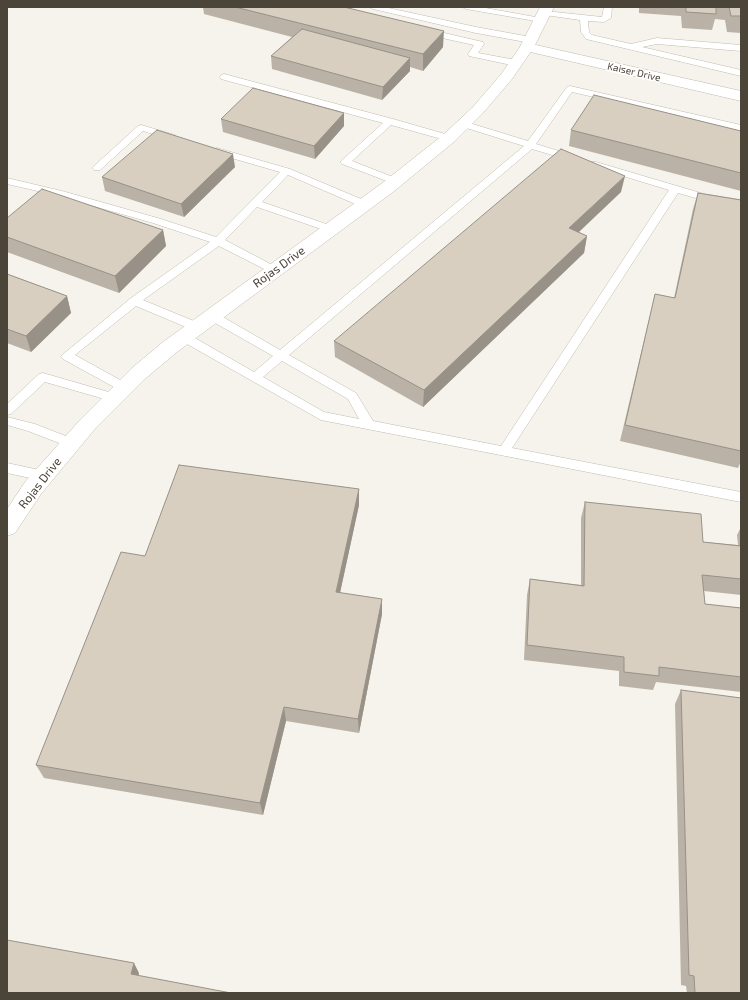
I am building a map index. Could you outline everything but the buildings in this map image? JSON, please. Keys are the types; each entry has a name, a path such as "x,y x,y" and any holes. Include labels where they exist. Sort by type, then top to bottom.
{"street":[{"name":"Rojas Drive","path":"7,527 33,488 88,425 120,393 165,352 395,181 449,138 478,110 516,63 529,44 544,13"},
{"name":"Kaiser Drive","path":"529,44 741,96"}],"lane":[{"path":"374,7 476,30 529,44"},
{"path":"466,7 606,19 608,7"},
{"path":"584,18 585,32 589,37 741,73"},
{"path":"421,31 480,44 472,54 516,63"},
{"path":"632,47 658,41 741,48"},
{"path":"224,77 449,138"},
{"path":"254,378 280,354 530,145 570,89 741,128"},
{"path":"390,121 346,162 395,181"},
{"path":"463,124 703,197 741,203"},
{"path":"97,168 141,128 179,139"},
{"path":"210,148 287,171 364,204"},
{"path":"120,393 68,356 135,301 218,241 287,171"},
{"path":"7,181 58,193 150,219 218,241 274,270"},
{"path":"504,451 675,189"},
{"path":"256,202 330,229"},
{"path":"135,301 190,332 254,378 321,416 741,497"},
{"path":"212,316 352,396 368,424"},
{"path":"7,411 44,377 120,393"},
{"path":"7,422 31,427 72,443"},
{"path":"7,468 44,476"}]}
